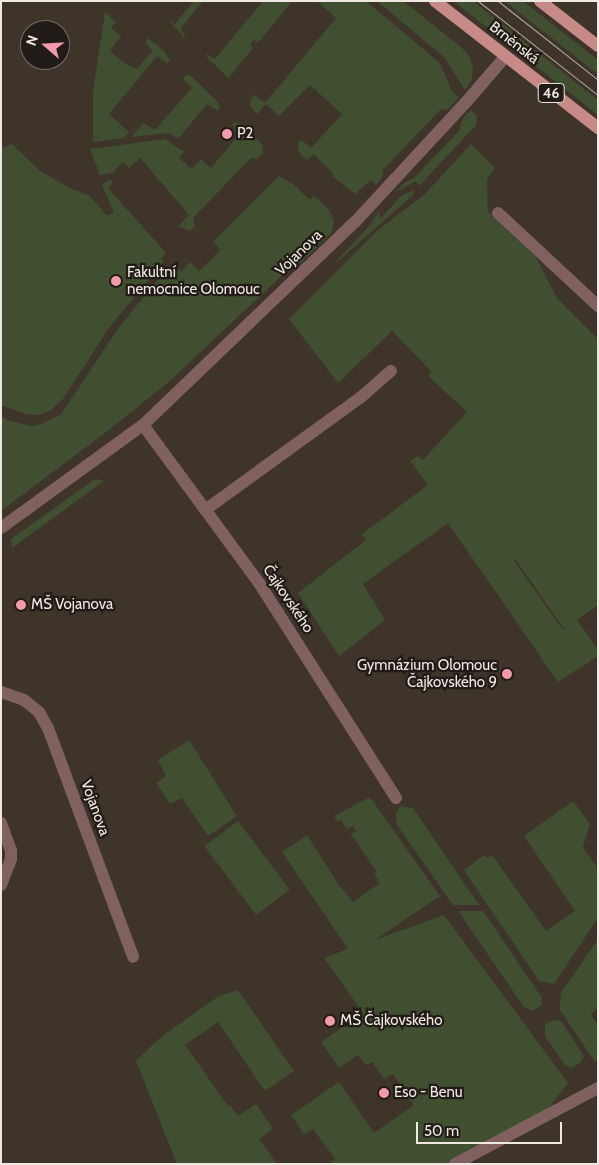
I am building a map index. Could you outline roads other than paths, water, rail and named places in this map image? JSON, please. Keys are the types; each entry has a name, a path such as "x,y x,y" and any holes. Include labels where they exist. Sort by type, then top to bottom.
{"main road":[{"name":"Brněnská","path":"435,1 598,128"},
{"path":"540,1 598,46"}],"street":[{"name":"Vojanova","path":"1,528 143,425 356,221 468,100 505,57"},
{"path":"498,212 598,306"},
{"path":"205,510 360,398 391,371"},
{"name":"Čajkovského","path":"143,425 259,583 396,798"},
{"name":"Vojanova","path":"1,692 24,700 39,712 48,728 133,957"},
{"path":"1,823 11,851 11,859 1,885"},
{"path":"455,1164 598,1088"}],"tram line":[{"path":"478,1 598,95"},
{"path":"498,1 598,80"}],"place":[{"name":"P2","path":"227,134"},
{"name":"Fakultní nemocnice Olomouc","path":"116,281"},
{"name":"MŠ Vojanova","path":"21,605"},
{"name":"Gymnázium Olomouc Čajkovského 9","path":"507,674"},
{"name":"MŠ Čajkovského","path":"330,1021"},
{"name":"Eso - Benu","path":"384,1093"}]}
